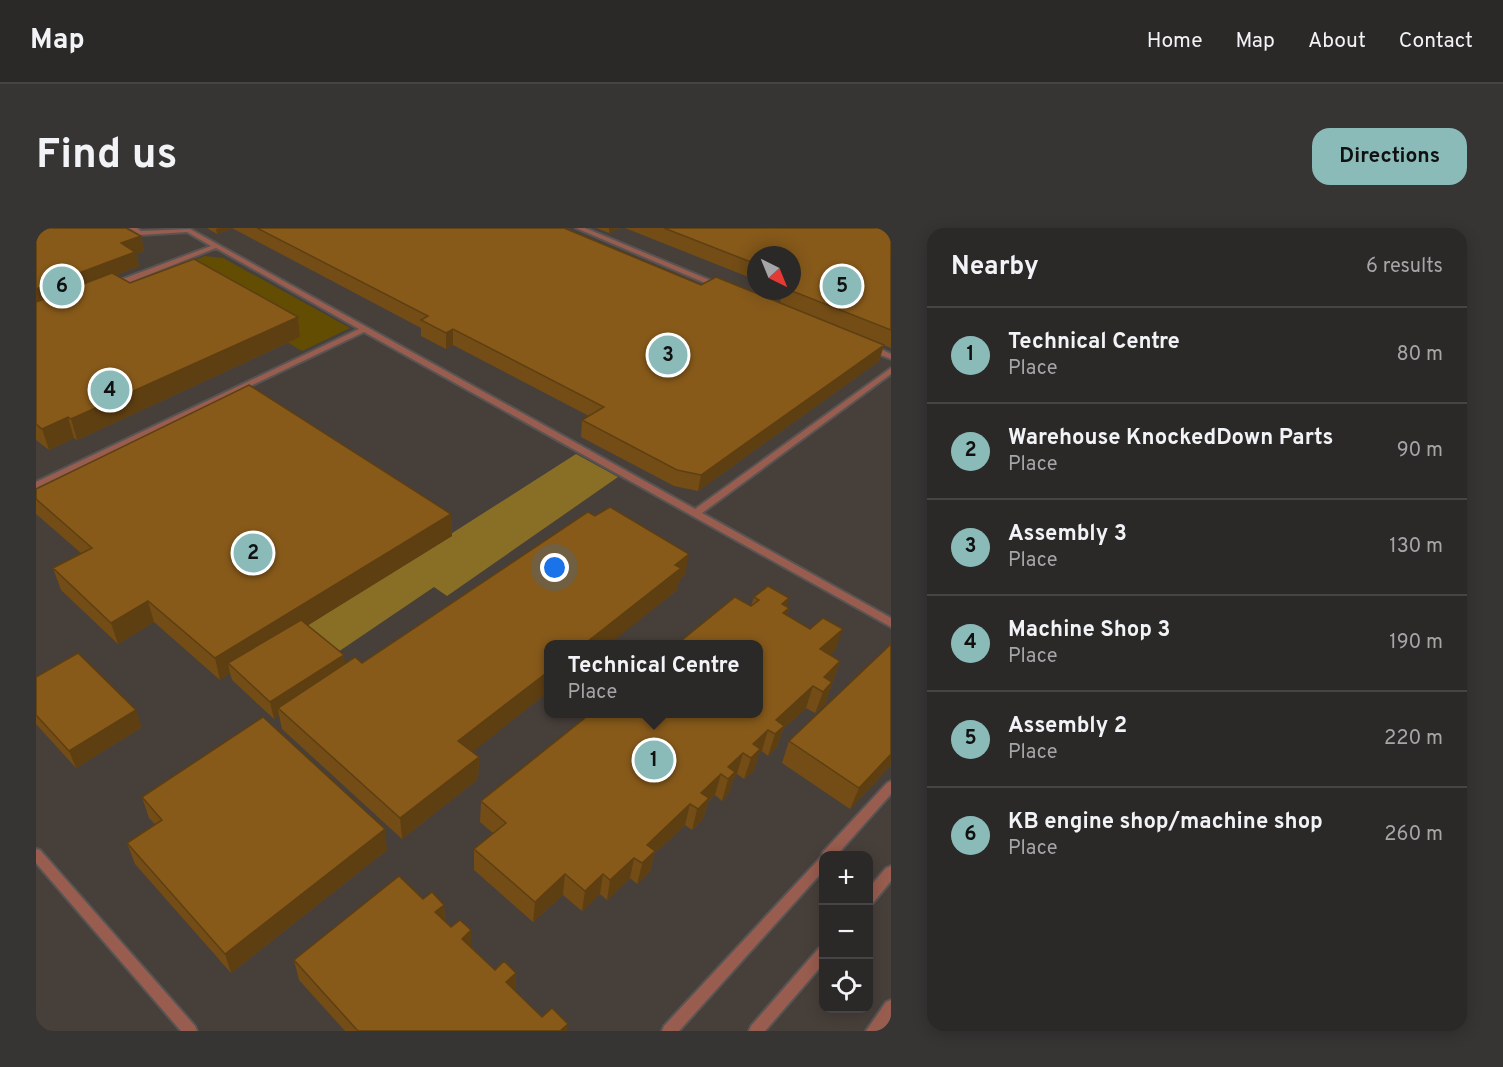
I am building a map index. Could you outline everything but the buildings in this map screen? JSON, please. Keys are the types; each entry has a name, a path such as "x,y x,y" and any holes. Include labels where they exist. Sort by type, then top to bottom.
{"lane":[{"path":"132,228 140,232 153,233 188,229 891,623"},
{"path":"153,233 170,228"},
{"path":"579,228 730,290"},
{"path":"99,291 216,246"},
{"path":"36,485 366,328"},
{"path":"859,344 891,357"},
{"path":"696,513 891,370"},
{"path":"832,851 891,786"},
{"path":"36,854 190,1031"},
{"path":"669,1031 819,866"},
{"path":"873,893 891,872"},
{"path":"756,1031 819,958"},
{"path":"873,1031 891,1007"}],"shaded area":[{"path":"36,228 891,228 891,1031 36,1031"},
{"path":"205,256 223,258 350,328 302,351 167,271"},
{"path":"576,454 618,477 447,596 434,587 338,652 305,627"}],"place":[{"name":"KB engine shop/machine shop","path":"62,286"},
{"name":"Assembly 2","path":"842,286"},
{"name":"Assembly 3","path":"668,355"},
{"name":"Machine Shop 3","path":"110,390"},
{"name":"Warehouse KnockedDown Parts","path":"253,553"},
{"name":"Technical Centre","path":"654,760"}]}
